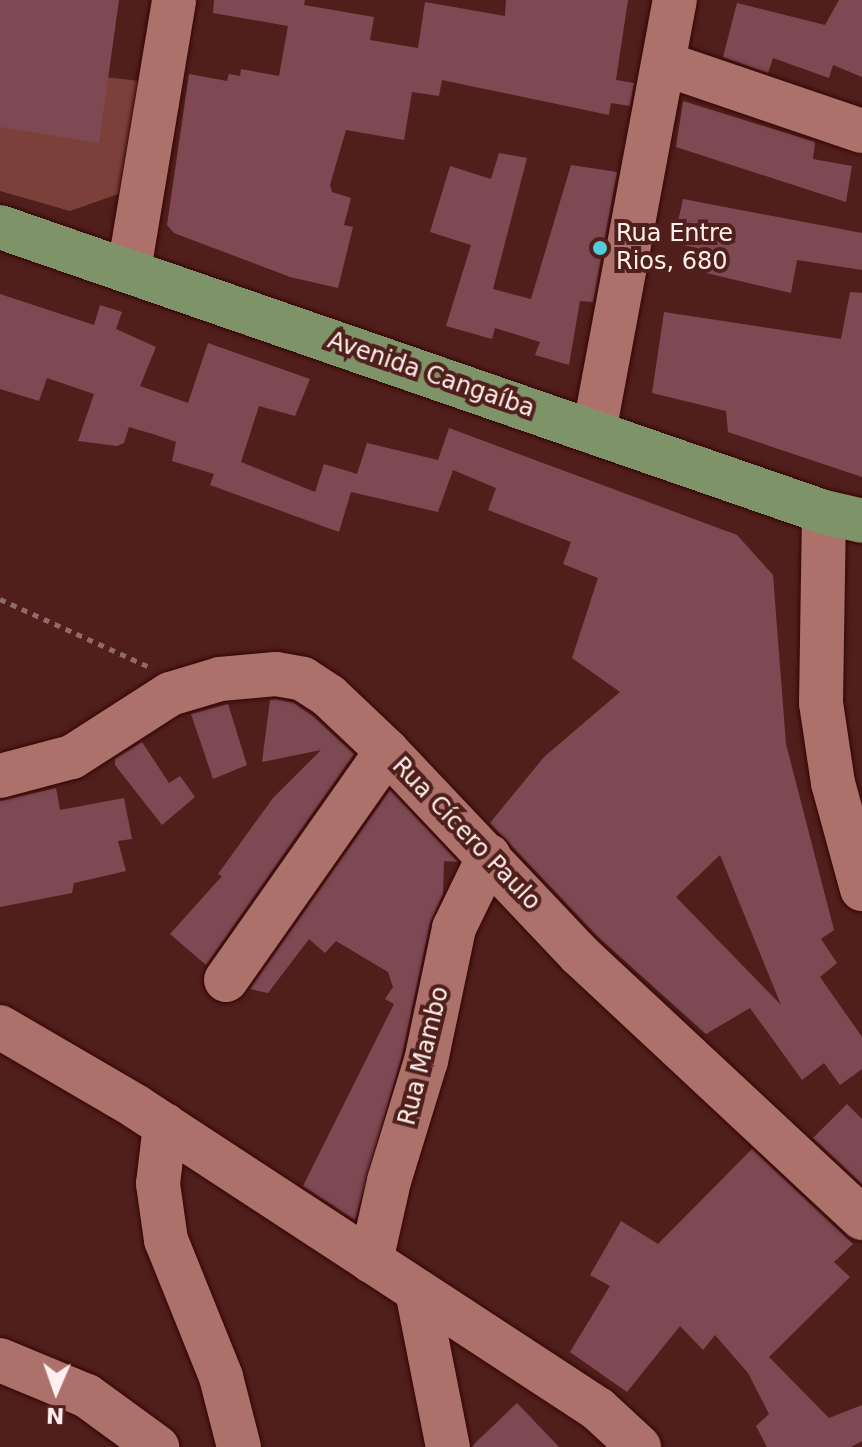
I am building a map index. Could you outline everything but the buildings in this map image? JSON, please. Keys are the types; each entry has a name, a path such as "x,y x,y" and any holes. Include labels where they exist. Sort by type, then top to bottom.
{"main road":[{"name":"Avenida Cangaíba","path":"0,227 843,516"}],"street":[{"path":"129,270 174,0"},
{"path":"594,432 675,0"},
{"path":"665,64 862,131"},
{"path":"843,516 821,703 833,783 862,889"},
{"name":"Rua Cícero Paulo","path":"0,776 72,757 170,694 276,674 303,679 329,696 387,751 580,955 862,1218"},
{"path":"226,980 387,751"},
{"name":"Rua Mambo","path":"371,1261 389,1181 426,1061 454,928 489,856"},
{"path":"0,1027 165,1125 598,1409 639,1447"},
{"path":"165,1125 158,1184 166,1240 221,1377 239,1447"},
{"path":"417,1291 448,1447"},
{"path":"0,1360 87,1396 157,1447"}],"path":[{"path":"0,599 196,687"}],"shaded area":[{"path":"17,67 148,82 124,192 70,211 0,191 0,72"}],"place":[{"name":"Rua Entre Rios, 680","path":"600,248"}]}
